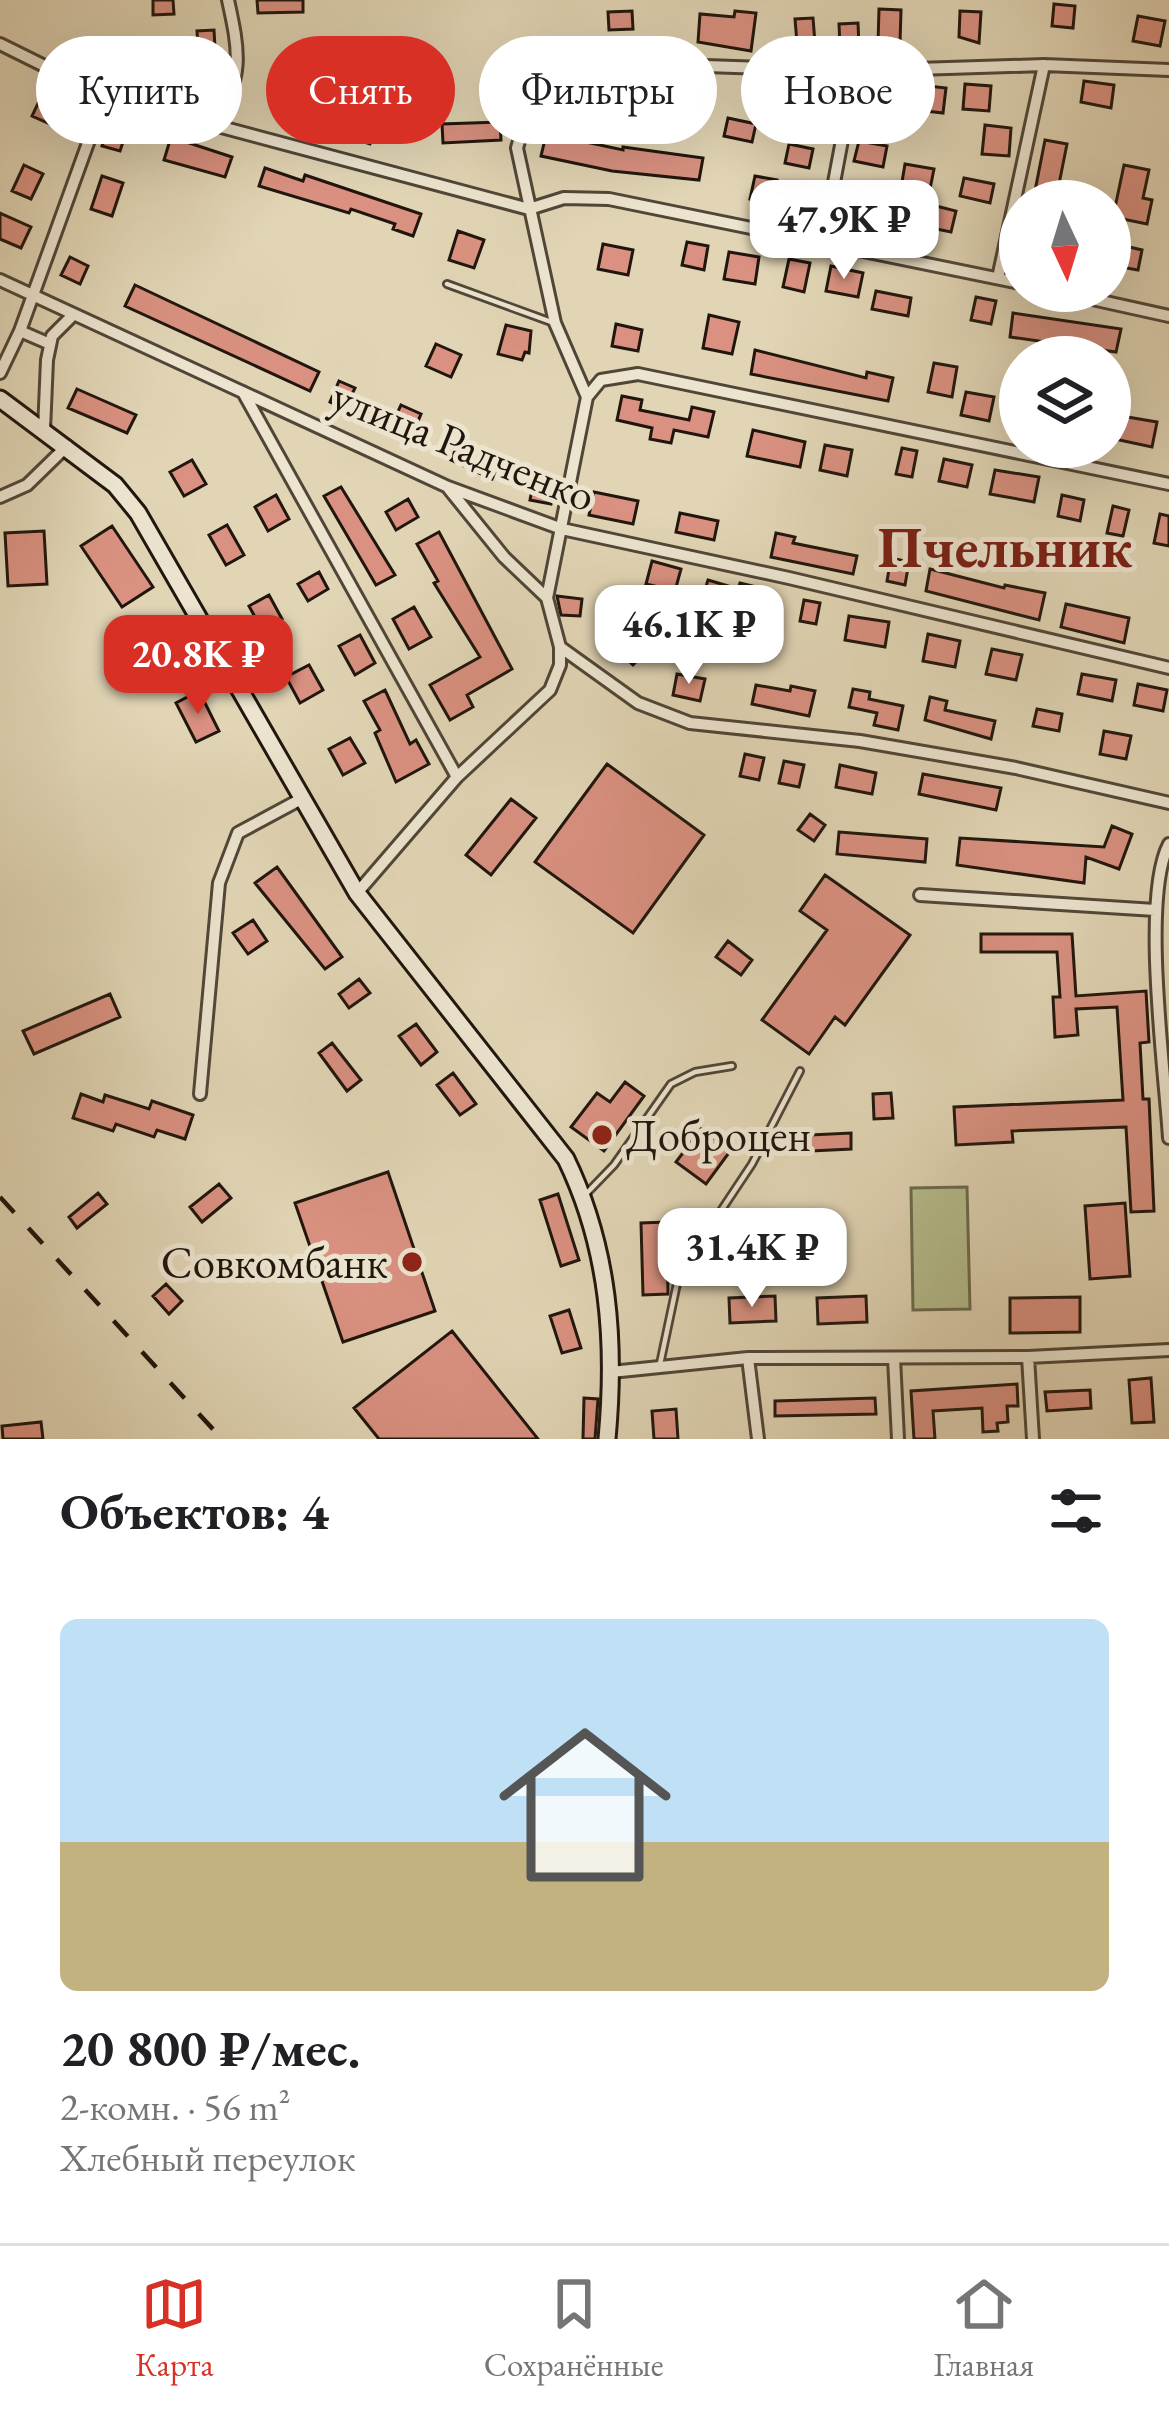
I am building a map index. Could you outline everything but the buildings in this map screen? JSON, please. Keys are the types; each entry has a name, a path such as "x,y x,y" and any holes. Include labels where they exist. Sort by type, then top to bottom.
{"street":[{"path":"228,0 233,36"},
{"path":"0,44 36,62"},
{"path":"587,397 555,323 517,148 537,80 560,62 741,68"},
{"path":"242,131 529,209 564,198 610,199 998,278 1044,65"},
{"path":"935,68 1044,65 1169,70"},
{"path":"0,373 20,331 88,144"},
{"path":"824,241 842,144"},
{"name":"улица Радченко","path":"0,280 448,487 562,530 1169,668"},
{"path":"1131,308 1169,316"},
{"path":"44,430 52,336 73,315"},
{"path":"20,331 50,344"},
{"path":"357,893 457,778 550,690 560,665 560,647 547,598 587,397 601,380 638,374 1169,484"},
{"path":"243,392 457,778"},
{"path":"0,399 116,485 155,537 357,893 547,1132 584,1196 600,1247 608,1292 611,1372 607,1439"},
{"path":"0,497 27,485 67,446"},
{"path":"448,487 504,557 547,598"},
{"path":"560,647 638,703 690,723 860,741 1016,768 1169,803"},
{"path":"200,1094 219,883 238,833 303,798"},
{"path":"1169,844 1158,868 1155,910 1169,1138"},
{"path":"920,895 1155,910"},
{"path":"611,1372 748,1358 1028,1357 1169,1350"},
{"path":"1028,1357 1033,1439"},
{"path":"748,1358 758,1439"},
{"path":"894,1358 898,1439"}],"lane":[{"path":"446,284 555,323"},
{"path":"584,1196 614,1165 671,1084 695,1072 732,1066"},
{"path":"660,1364 679,1274 752,1164 800,1071"}],"green space":[{"path":"967,1187 970,1309 913,1310 911,1188"}],"railway":[{"path":"0,1197 222,1439"}],"place":[{"name":"Доброцен","path":"602,1135"},
{"name":"Совкомбанк","path":"412,1262"}],"district":[{"name":"Пчельник","path":"1005,547"}]}
